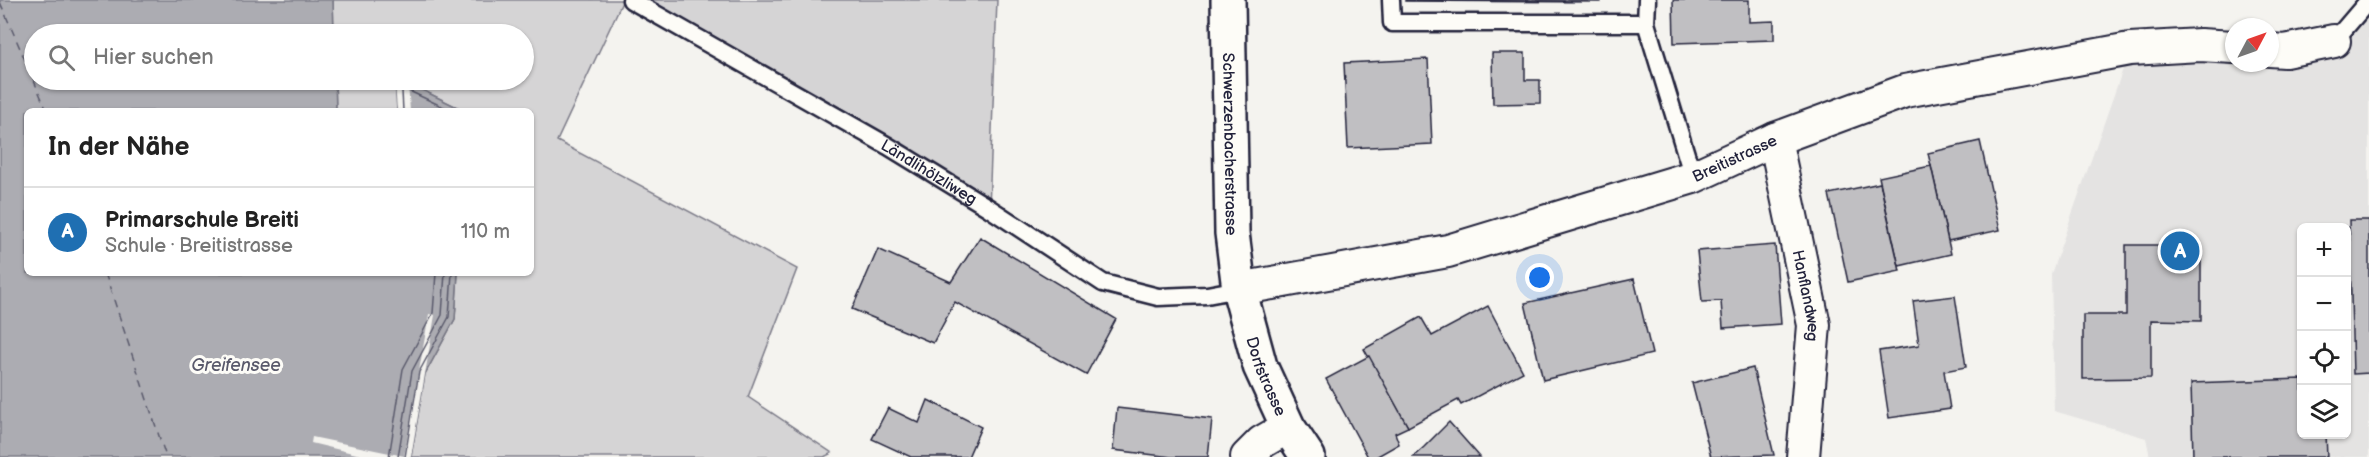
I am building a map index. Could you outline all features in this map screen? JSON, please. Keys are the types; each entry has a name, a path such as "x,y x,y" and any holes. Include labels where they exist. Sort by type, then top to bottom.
{"street":[{"name":"Schwerzenbacherstrasse","path":"1228,0 1232,233 1239,289"},
{"path":"2279,51 2334,41"},
{"name":"Breitistrasse","path":"1239,289 1448,251 1693,177 1775,139 1905,91 2130,49 2200,45 2225,46"},
{"name":"Hanflandweg","path":"1775,139 1814,325 1803,457"},
{"name":"Dorfstrasse","path":"1239,289 1260,366 1288,427 1308,457"},
{"path":"1247,457 1262,442 1288,427"}],"lane":[{"name":"Ländlihölzliweg","path":"630,0 888,146 989,208 1103,283 1158,297 1207,295 1239,289"},
{"path":"1391,0 1392,23 1646,23"},
{"path":"1647,0 1646,23 1693,177"},
{"path":"2334,41 2369,0"}],"shaded area":[{"path":"333,0 623,0 557,141 797,269 748,397 832,453 824,457 411,457 425,374 455,319 458,276 534,276 534,108 459,108 422,90 534,90 534,24 334,24"},
{"path":"631,0 997,0 989,208"},
{"path":"2369,0 2369,457 2150,457 2146,438 2054,411 2051,274 2130,49 2225,47 2225,72 2279,72 2279,60 2334,41"},
{"path":"335,90 396,90 397,108 336,108"}],"water":[{"name":"Greifensee","path":"0,0 333,0 334,24 24,24 24,90 335,90 336,108 24,108 24,276 458,276 455,319 425,374 411,457 0,457"},
{"path":"396,90 422,90 459,108 397,108"}],"pier":[{"path":"396,90 408,90 410,108 397,108"},
{"path":"429,314 435,315 411,457 369,457 311,443 312,437 404,456"}],"building":[{"path":"1600,0 1600,2 1405,1"},
{"path":"1673,0 1749,0 1749,22 1774,21 1774,40 1674,43"},
{"path":"1492,53 1525,53 1525,80 1540,80 1540,103 1493,104"},
{"path":"1428,59 1432,144 1348,148 1344,63"},
{"path":"1980,141 2000,230 1948,241 1928,153"},
{"path":"1931,166 1951,254 1899,266 1879,177"},
{"path":"1880,183 1900,271 1848,282 1829,194"},
{"path":"2349,220 2369,220 2369,373 2353,374 2351,223"},
{"path":"980,237 1116,319 1086,375 955,302 933,343 852,309 878,249 951,282"},
{"path":"1775,245 1781,324 1723,328 1721,301 1702,302 1697,251"},
{"path":"2126,245 2201,245 2201,321 2151,320 2151,378 2083,379 2083,315 2126,315"},
{"path":"1634,279 1652,354 1543,380 1525,303"},
{"path":"1955,296 1966,367 1944,371 1950,409 1889,418 1879,351 1919,345 1913,301"},
{"path":"1488,306 1523,372 1461,405 1458,400 1408,427 1364,349 1421,317 1432,336"},
{"path":"1369,356 1408,427 1395,433 1399,444 1376,457 1368,457 1326,379"},
{"path":"1753,368 1774,455 1711,457 1692,383"},
{"path":"2297,379 2297,439 2326,439 2327,457 2193,457 2191,383"},
{"path":"928,400 981,427 968,457 911,457 872,439 888,408 919,423"},
{"path":"1117,408 1212,419 1208,457 1172,457 1113,450"},
{"path":"1449,422 1480,457 1413,457 1424,447"}],"ferry route":[{"path":"0,2 24,58"},
{"path":"38,90 46,108"},
{"path":"106,276 166,457"}],"place":[{"name":"Primarschule Breiti","path":"2180,251"}]}
